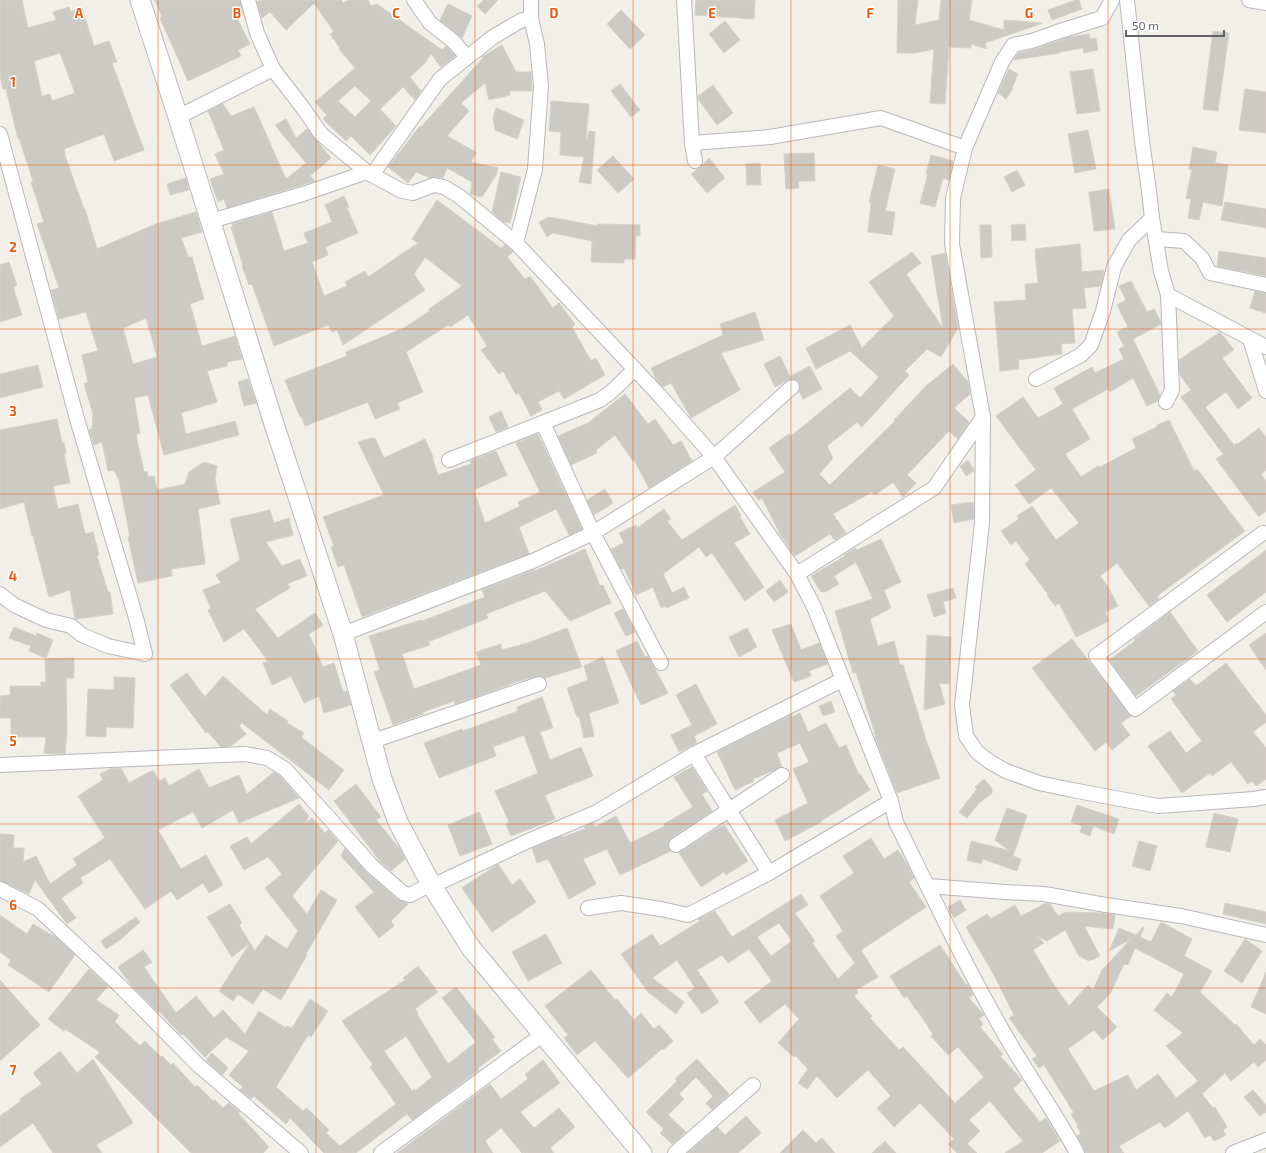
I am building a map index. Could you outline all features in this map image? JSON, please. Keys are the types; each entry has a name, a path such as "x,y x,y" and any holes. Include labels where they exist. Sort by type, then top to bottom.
{"street":[{"path":"140,0 274,424 343,634 382,778 398,822 432,885 471,948 542,1035 642,1153"},
{"path":"248,0 257,33 273,69 321,134 369,174 402,191 414,193 434,185 444,187 460,196 516,243 635,369 714,457 797,574 814,607 891,801 896,822 974,977 1016,1052 1059,1119 1077,1153"},
{"path":"414,0 430,23 453,41 467,57"},
{"path":"516,243 534,169 540,93 537,44 531,18 531,0"},
{"path":"684,0 692,143 695,161"},
{"path":"1112,0 1102,18 1032,41 1013,45 1002,62 965,148 953,198 952,244 983,417 982,523 962,705 966,736 977,752 990,762 1006,771 1038,783 1072,790 1158,806 1266,797"},
{"path":"1127,0 1152,218 1161,271 1168,295 1172,390 1166,402"},
{"path":"1249,0 1266,3"},
{"path":"211,222 369,174 440,79 493,37 522,20 531,18"},
{"path":"178,117 273,69"},
{"path":"692,143 770,137 881,118 965,148"},
{"path":"0,134 77,419 136,618 145,654 108,646 82,636 71,626 46,620 14,605 0,594"},
{"path":"1036,379 1081,355 1091,345 1103,311 1114,266 1129,240 1152,218"},
{"path":"1156,239 1184,241 1202,258 1210,273 1266,285"},
{"path":"1168,295 1266,347"},
{"path":"1250,339 1266,391"},
{"path":"449,460 543,423 606,396 635,369"},
{"path":"343,634 533,561 593,533 714,457 792,387"},
{"path":"797,574 934,488 983,417"},
{"path":"543,423 593,533 661,663"},
{"path":"1265,533 1096,656 1135,709 1266,612"},
{"path":"0,765 245,754 267,758 285,769 372,866 403,893 410,895 528,841 595,813 694,754 842,680"},
{"path":"373,741 539,684"},
{"path":"694,754 769,873"},
{"path":"676,845 782,775"},
{"path":"588,908 622,903 688,915 769,873 891,801"},
{"path":"928,886 1044,894 1181,916 1266,935"},
{"path":"0,889 38,909 120,986 198,1065 301,1153"},
{"path":"381,1153 542,1035"},
{"path":"674,1153 753,1085"},
{"path":"1233,1153 1266,1140"}],"building":[{"path":"0,0 22,0 28,28 56,20 53,12 69,7 71,12 82,8 94,46 109,41 117,62 112,63 144,150 114,161 104,134 64,149 64,153 85,209 97,249 156,224 196,212 202,232 181,238 189,258 192,257 204,299 190,304 202,346 235,336 242,359 227,362 227,366 207,371 217,402 181,413 186,434 235,421 239,435 164,455 148,395 134,398 140,433 136,435 144,472 147,471 148,477 154,476 157,490 185,484 189,472 204,462 217,466 215,479 220,504 198,509 205,564 171,569 172,576 138,583 128,537 130,537 119,480 114,470 108,471 102,442 94,445 89,430 92,429 93,414 84,384 88,382 82,355 98,351 86,312 59,319 51,290 59,288 37,224 44,222 31,182 33,181 19,138 18,139 6,89 3,89 0,76","holes":["60,53 75,93 52,101 50,94 42,96 34,61","146,318 157,357 133,364 123,328"]},
{"path":"155,0 240,0 243,13 236,16 250,44 238,50 241,56 188,81 160,18 162,17"},
{"path":"260,0 341,0 343,3 349,0 368,0 371,6 377,4 442,50 446,46 455,56 441,67 431,54 424,64 410,77 421,91 415,100 403,87 380,109 396,126 370,155 351,136 346,141 323,119 327,115 315,102 355,68 339,49 340,48 330,34 334,32 314,3 286,30 270,12 262,18 257,2","holes":["355,86 371,101 355,117 338,101"]},
{"path":"484,0 498,0 485,14 477,6"},
{"path":"696,0 755,0 754,19 695,15"},
{"path":"898,0 918,0 915,25 939,20 941,0 972,0 969,20 1004,30 1004,20 1043,23 985,43 987,49 971,44 971,48 949,47 945,104 930,103 934,49 915,53 897,53"},
{"path":"1079,0 1082,9 1052,20 1048,10"},
{"path":"448,4 472,16 462,38 440,20"},
{"path":"621,10 645,35 630,49 607,24"},
{"path":"725,21 740,40 724,53 709,34"},
{"path":"1213,31 1229,33 1218,111 1203,109"},
{"path":"1089,34 1090,39 1096,38 1098,50 1084,53 1083,48 1014,60 1018,53 1035,49 1069,37"},
{"path":"502,45 516,72 531,72 532,91 509,91 510,95 489,100 485,83 461,103 469,111 447,136 476,152 471,162 498,168 496,175 482,197 470,194 472,182 447,168 443,178 430,178 416,172 408,183 388,167 420,126 421,127 483,58 482,57"},
{"path":"1009,69 1018,74 1013,88 1006,99 998,93"},
{"path":"1093,69 1100,111 1077,114 1070,72"},
{"path":"620,84 640,110 631,117 611,91"},
{"path":"713,85 733,113 717,125 698,99 698,96"},
{"path":"1245,89 1266,92 1266,133 1239,130"},
{"path":"551,101 589,104 586,139 589,131 595,132 591,184 579,182 584,157 560,155 561,132 549,131"},
{"path":"223,104 231,116 254,107 286,179 306,163 275,125 286,119 296,138 307,129 331,158 310,176 315,181 227,208 224,199 218,202 210,179 224,174 215,154 224,150 208,111"},
{"path":"496,108 524,120 517,139 495,130 493,118"},
{"path":"1088,130 1096,169 1075,173 1068,134"},
{"path":"1193,147 1217,152 1215,163 1228,165 1222,206 1203,202 1199,220 1188,218 1191,199 1186,198 1192,170 1189,169"},
{"path":"814,153 815,181 798,181 799,188 786,189 784,154"},
{"path":"931,155 953,161 949,180 943,178 935,207 920,203 928,174 926,174"},
{"path":"613,156 634,179 618,193 597,170"},
{"path":"709,158 725,178 707,193 691,174 701,167"},
{"path":"760,163 761,185 747,185 746,164"},
{"path":"878,165 895,169 885,211 895,212 892,235 868,232 871,203 869,202"},
{"path":"1017,170 1025,185 1012,192 1004,177"},
{"path":"501,172 521,177 510,223 504,222 492,212"},
{"path":"186,178 189,190 170,195 167,184"},
{"path":"1109,189 1115,229 1094,231 1089,192"},
{"path":"344,196 349,207 347,208 358,233 325,247 328,255 312,262 324,296 347,286 345,282 365,271 368,277 418,243 412,239 437,200 501,248 505,245 513,252 507,257 525,279 530,276 553,308 559,303 575,324 572,327 591,361 596,358 605,375 564,399 559,391 538,402 542,410 531,416 519,393 516,395 503,371 499,374 481,350 487,346 468,315 450,327 448,325 406,352 423,392 397,403 400,409 375,419 368,402 305,426 285,380 347,356 346,352 404,328 430,311 429,309 462,286 425,257 414,274 425,290 343,345 337,330 332,332 328,325 274,346 252,284 249,285 242,266 243,265 231,227 233,227 232,224 272,212 284,251 308,243 304,233 332,222 325,205"},
{"path":"1225,202 1266,209 1266,228 1221,220"},
{"path":"549,217 598,226 598,224 640,225 640,236 636,235 635,259 624,259 624,263 591,262 592,241 553,233 547,237 539,222"},
{"path":"1025,224 1026,240 1012,241 1011,225"},
{"path":"980,225 991,225 992,257 981,258"},
{"path":"1080,244 1082,272 1104,270 1101,286 1084,288 1086,308 1072,309 1075,343 1061,344 1062,354 1018,360 1019,369 1000,371 994,302 1026,300 1025,284 1038,283 1035,249"},
{"path":"1219,251 1266,258 1266,276 1217,266"},
{"path":"912,252 921,263 906,274 943,328 931,256 945,253 958,328 941,357 927,349 905,371 909,375 862,427 857,422 827,446 833,458 819,474 830,485 895,421 894,420 926,386 953,364 968,382 970,394 954,408 969,422 958,439 949,431 907,475 916,483 903,497 893,482 875,495 872,492 833,514 846,533 835,540 830,534 795,556 780,534 762,498 758,500 753,492 785,472 769,448 789,434 791,436 850,388 860,398 879,377 850,351 816,369 806,348 850,325 862,348 894,316 869,282"},
{"path":"9,262 17,285 13,287 22,315 0,322 0,265"},
{"path":"1131,281 1147,312 1154,309 1161,322 1161,324 1133,339 1160,395 1158,401 1147,406 1133,378 1110,392 1108,389 1072,409 1090,439 1065,454 1081,477 1098,466 1100,467 1136,448 1132,439 1169,420 1194,471 1197,469 1245,531 1157,596 1159,599 1149,606 1117,563 1100,576 1108,587 1118,606 1105,612 1109,621 1076,637 1059,603 1055,606 1047,595 1048,594 1025,564 1030,560 1016,541 1011,545 1001,531 1019,519 1017,516 1032,506 1056,540 1079,523 1051,488 1029,504 1015,485 1036,470 996,416 1023,397 1038,418 1063,404 1054,388 1092,367 1095,373 1124,359 1119,349 1124,346 1117,332 1128,327 1117,305 1126,300 1119,286"},
{"path":"1255,291 1266,293 1266,313 1250,308"},
{"path":"755,312 764,340 721,353 740,390 691,418 671,383 663,387 656,379 651,368 723,335 720,324"},
{"path":"1220,332 1234,350 1222,358 1252,398 1238,409 1226,392 1205,407 1234,445 1237,443 1238,444 1259,428 1266,437 1266,470 1261,474 1266,481 1266,511 1259,517 1216,459 1223,454 1181,397 1191,390 1180,375 1179,360"},
{"path":"780,356 791,379 775,387 764,364"},
{"path":"38,365 43,387 0,398 0,374"},
{"path":"810,366 822,389 803,399 799,391 799,382 792,379 791,376"},
{"path":"248,379 256,403 244,406 238,382"},
{"path":"625,394 648,424 655,419 673,445 681,441 692,461 649,488 634,460 633,461 615,435 596,450 597,453 571,465 558,436 588,423"},
{"path":"501,411 508,427 496,432 489,417"},
{"path":"57,419 62,443 64,442 66,453 64,453 70,483 53,486 58,509 78,504 85,534 93,532 99,555 97,556 108,592 110,592 113,614 75,619 70,590 49,597 24,502 0,509 0,430"},
{"path":"538,434 582,529 569,535 556,509 519,527 529,554 362,617 344,565 338,567 331,547 334,546 323,517 384,495 358,442 375,438 384,458 425,439 433,457 438,475 471,464 470,461 496,451 507,475 474,490 485,523 520,506 518,502 540,492 516,443"},
{"path":"968,460 974,471 966,476 960,466"},
{"path":"605,489 613,503 594,515 587,500"},
{"path":"973,502 974,519 954,523 951,505"},
{"path":"735,505 750,534 734,543 764,587 745,601 712,553 706,557 699,547 663,574 672,593 684,587 689,598 666,608 665,606 661,608 653,587 636,595 624,568 621,569 611,549 624,543 619,533 636,525 637,528 664,509 671,519 667,521 682,540"},
{"path":"270,510 274,523 289,518 293,535 266,542 282,566 300,559 307,576 287,584 290,588 255,609 278,638 315,613 323,625 309,634 323,667 334,663 343,692 347,691 351,705 324,713 319,696 304,703 291,676 272,685 263,663 268,661 244,629 224,642 208,610 211,608 203,590 221,583 216,575 240,560 230,519"},
{"path":"881,539 901,582 884,590 891,608 870,619 878,646 894,641 900,665 903,665 926,740 940,778 897,793 875,737 856,672 853,673 835,611 873,599 856,562 834,576 839,584 825,592 821,592 811,576 845,556 844,555 855,548 857,550"},
{"path":"585,549 600,586 603,585 611,603 570,621 545,591 486,614 488,618 428,642 430,645 402,654 414,689 481,665 476,652 501,644 501,650 528,643 567,628 582,667 545,678 537,676 509,684 455,704 454,701 393,725 374,672 380,670 369,636 421,620 422,621 485,597 482,590 534,570 535,571"},
{"path":"1266,550 1266,592 1227,622 1207,595"},
{"path":"780,580 788,592 774,602 766,591"},
{"path":"953,588 956,598 943,602 946,613 934,617 927,595"},
{"path":"623,609 635,632 626,636 614,613"},
{"path":"1170,612 1198,651 1136,696 1109,660"},
{"path":"791,624 801,650 819,643 828,664 809,671 811,676 794,682 772,630"},
{"path":"14,627 36,636 37,633 53,640 46,658 29,651 31,646 9,638"},
{"path":"747,628 757,647 739,657 729,637"},
{"path":"1266,633 1266,670 1249,645"},
{"path":"927,635 951,637 949,684 939,683 945,704 924,710"},
{"path":"1072,639 1131,716 1121,723 1130,735 1112,750 1106,742 1095,751 1032,668"},
{"path":"637,641 645,657 648,656 668,693 641,705 616,651"},
{"path":"603,657 619,703 589,713 594,736 584,738 579,716 577,717 567,688 588,680 584,666"},
{"path":"74,658 74,678 66,678 67,732 65,754 44,753 46,737 11,737 11,718 0,718 0,696 10,695 10,686 41,686 41,682 46,682 45,659"},
{"path":"1226,663 1266,715 1266,722 1253,732 1266,748 1266,779 1256,786 1252,781 1248,784 1231,762 1212,776 1210,773 1182,793 1148,746 1170,731 1186,753 1202,741 1171,699 1176,695 1173,691 1190,679 1196,686"},
{"path":"187,673 205,697 223,676 267,715 270,709 288,721 287,723 304,733 301,737 344,770 329,790 242,723 239,726 246,734 231,746 221,747 208,732 206,733 170,685"},
{"path":"114,677 135,678 133,728 106,727 106,737 86,736 88,689 114,690"},
{"path":"696,684 717,724 694,736 697,743 679,752 671,735 692,725 676,695"},
{"path":"542,697 553,728 540,732 550,760 581,747 593,776 545,795 555,819 511,836 506,824 509,822 495,791 538,773 524,735 493,747 496,756 439,778 424,743 462,729 463,731 518,711 517,707"},
{"path":"831,701 835,712 823,716 819,706"},
{"path":"800,713 808,732 826,723 839,748 846,745 859,775 860,774 870,790 821,822 785,841 775,820 808,803 793,769 809,762 800,743 777,753 782,767 753,779 754,781 735,790 717,752 791,715 792,717"},
{"path":"692,767 707,791 702,794 712,811 671,838 668,845 671,851 620,875 607,849 583,859 596,884 569,899 548,859 537,863 532,848 585,829 584,827 593,823 595,827 616,816 630,843 665,826 664,824 693,807 674,777"},
{"path":"121,768 129,783 153,770 159,781 165,778 169,786 199,769 209,788 239,775 247,794 274,772 280,776 299,798 239,823 233,810 202,828 193,812 158,830 181,869 206,855 223,885 209,893 203,883 177,900 171,891 145,909 110,859 80,878 83,883 61,898 76,918 67,924 35,880 29,894 0,881 0,834 14,835 13,848 24,848 23,862 36,856 50,884 77,865 73,859 105,838 78,796 103,780 100,774 110,769"},
{"path":"984,779 992,789 992,793 979,803 967,818 959,812 977,789 975,787"},
{"path":"356,784 381,817 376,820 400,849 405,859 391,871 380,861 334,801"},
{"path":"299,804 309,816 304,824 312,818 325,833 328,830 338,841 292,896 307,914 321,890 337,900 281,1000 263,989 253,1004 238,994 233,1001 219,991 250,943 255,951 266,935 287,949 298,931 265,888 282,874 268,857 244,870 230,846 247,837 251,844"},
{"path":"1077,805 1119,819 1114,834 1093,826 1090,836 1080,832 1082,826 1071,822"},
{"path":"1007,808 1027,815 1013,856 1021,859 1017,871 983,859 981,864 967,860 971,841 1010,851 995,840"},
{"path":"479,812 492,844 460,856 448,825"},
{"path":"1214,813 1238,819 1230,852 1206,847"},
{"path":"724,825 748,861 726,875 724,872 701,887 679,853"},
{"path":"871,838 884,859 898,850 914,878 909,882 926,907 861,950 878,977 856,990 858,993 854,996 872,1016 870,1018 899,1050 903,1047 955,1103 984,1077 958,1047 948,1055 931,1036 933,1034 917,1010 907,996 904,998 890,976 940,945 966,985 967,984 973,995 969,998 984,1015 979,1019 983,1024 980,1027 1003,1054 1000,1056 1022,1080 1013,1089 1040,1122 1046,1118 1060,1141 1042,1153 1005,1153 1023,1141 990,1101 969,1120 980,1131 967,1144 977,1153 957,1153 948,1144 954,1139 920,1103 894,1127 877,1108 891,1096 868,1070 837,1098 817,1076 807,1089 798,1083 808,1069 795,1055 794,1057 778,1043 799,1019 785,1004 760,1023 744,1002 772,981 749,949 728,963 722,955 697,970 719,1002 702,1014 687,993 695,988 677,960 652,978 684,1002 676,1014 648,992 621,954 652,934 660,946 700,921 698,919 715,911 732,937 801,894 808,905 795,913 815,941 812,943 838,979 855,963 836,936 843,931 820,896 854,873 843,856","holes":["779,923 792,941 771,956 757,937"]},
{"path":"1139,841 1157,846 1150,871 1132,866"},
{"path":"345,848 366,872 397,899 408,904 391,921 394,926 379,938 355,907 374,892 341,856"},
{"path":"498,864 512,885 520,879 536,902 492,932 462,888"},
{"path":"960,900 966,910 954,918 948,907"},
{"path":"1046,903 1050,904 1058,916 1066,912 1115,915 1113,929 1084,926 1100,956 1089,961 1079,956 1065,930 1047,941 1037,936 1044,943 1033,950 1054,985 1069,1006 1088,985 1093,990 1102,970 1131,939 1109,951 1119,928 1136,935 1143,927 1144,928 1140,937 1151,942 1161,922 1192,939 1184,956 1212,971 1200,992 1235,1025 1236,1024 1254,1045 1260,1039 1266,1045 1266,1060 1258,1067 1254,1062 1231,1081 1225,1073 1202,1094 1213,1108 1215,1107 1227,1127 1223,1130 1226,1135 1214,1141 1210,1135 1205,1138 1188,1111 1165,1128 1160,1122 1119,1146 1124,1153 1086,1153 1077,1136 1081,1133 1071,1114 1074,1113 1044,1065 1039,1068 1032,1059 1037,1056 1009,1018 1014,1015 994,975 966,927 987,914 991,919 1015,905 1021,916","holes":["1135,948 1184,974 1172,997 1167,993 1154,1010 1183,1033 1166,1046 1198,1081 1176,1098 1158,1074 1136,1090 1128,1075 1094,1091 1068,1049 1094,1030 1103,1040 1117,1027 1097,1007 1110,994 1124,964 1128,965"]},
{"path":"1225,903 1266,912 1266,924 1223,914"},
{"path":"230,904 242,923 239,925 250,943 232,957 207,917"},
{"path":"0,915 27,934 33,924 57,938 75,955 49,992 8,965 11,960 0,952"},
{"path":"136,917 140,922 121,939 106,949 101,941"},
{"path":"546,934 562,963 528,981 512,952"},
{"path":"1245,939 1262,951 1242,983 1224,971"},
{"path":"143,950 152,962 144,967 176,1013 196,996 214,1018 223,1010 245,1034 259,1011 286,1028 287,1026 292,1028 310,999 328,1011 311,1037 308,1035 276,1087 303,1111 307,1108 329,1130 326,1133 340,1146 396,1104 370,1067 373,1065 342,1021 405,980 403,978 418,966 438,992 415,1009 448,1064 476,1042 442,998 456,987 495,1037 492,1039 501,1051 478,1068 479,1070 412,1120 407,1114 356,1153 324,1153 290,1118 286,1124 254,1096 251,1099 240,1090 243,1087 229,1075 249,1051 226,1037 205,1057 131,985 118,967","holes":["406,1036 432,1077 415,1091 414,1089 412,1091 384,1051"]},
{"path":"89,969 108,986 96,1000 119,1015 115,1022 140,1046 145,1041 171,1065 173,1063 195,1087 197,1085 213,1101 215,1100 223,1108 229,1103 240,1112 238,1113 269,1147 263,1153 191,1153 95,1057 100,1052 65,1029 64,1031 48,1019"},
{"path":"591,970 615,1000 617,999 634,1020 641,1013 654,1029 659,1025 673,1041 628,1078 595,1041 577,1055 564,1038 568,1035 545,1006"},
{"path":"1266,972 1266,1014 1251,1007"},
{"path":"0,980 40,1025 0,1061"},
{"path":"60,1051 77,1073 93,1059 133,1123 96,1145 102,1153 53,1153 33,1123 0,1147 0,1116 21,1101 20,1099 42,1084 33,1073"},
{"path":"212,1053 228,1068 222,1075 206,1060"},
{"path":"697,1059 729,1094 712,1110 706,1103 713,1096 696,1077 679,1094 684,1099 668,1115 686,1132 672,1144 660,1133 664,1129 646,1112 677,1081 675,1079"},
{"path":"543,1060 560,1083 520,1112 534,1128 559,1108 575,1127 550,1148 554,1153 522,1153 501,1128 485,1141 493,1153 397,1153 490,1084 501,1099 528,1079 525,1074"},
{"path":"1253,1090 1266,1105 1266,1112 1260,1116 1244,1097"},
{"path":"746,1116 761,1133 738,1153 688,1153 717,1127 725,1135"},
{"path":"803,1130 816,1143 822,1138 835,1153 780,1153"},
{"path":"885,1141 896,1153 872,1153"}]}
